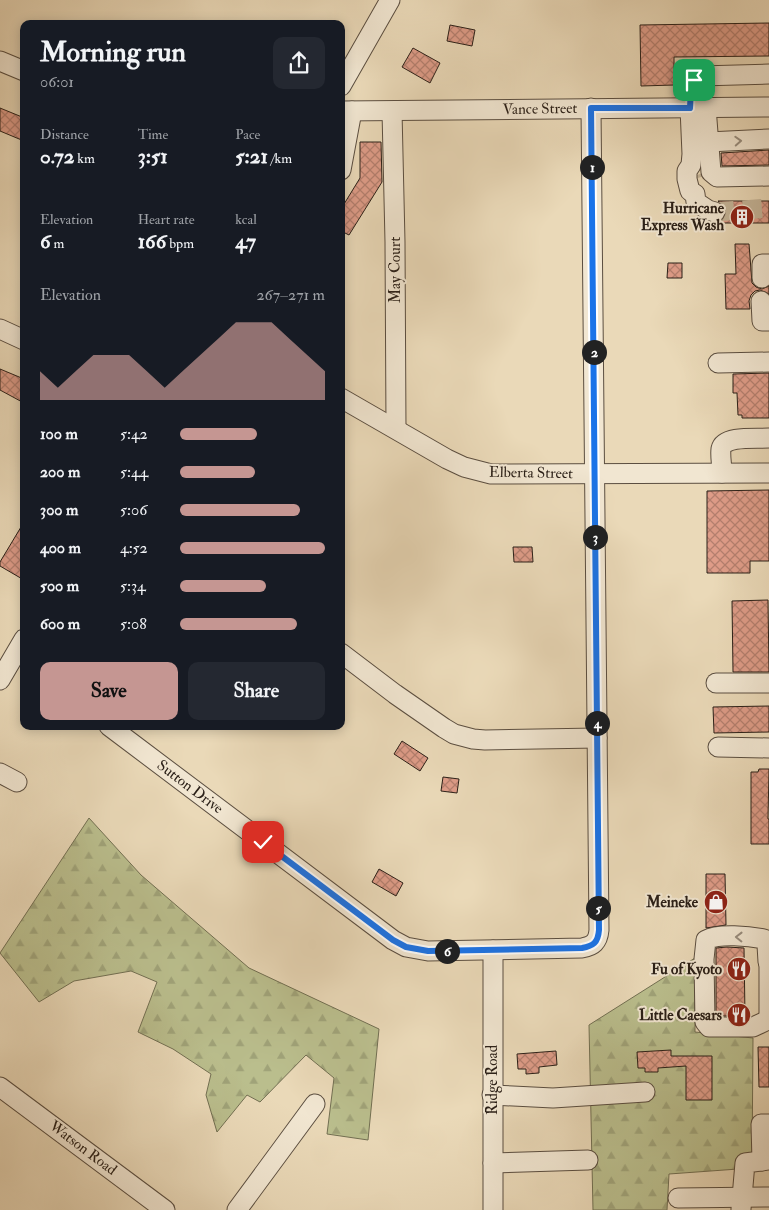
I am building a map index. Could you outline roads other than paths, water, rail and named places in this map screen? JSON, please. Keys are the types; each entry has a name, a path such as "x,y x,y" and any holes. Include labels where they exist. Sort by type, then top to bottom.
{"street":[{"path":"345,78 383,2"},
{"path":"0,61 20,69"},
{"path":"715,212 696,202 698,107 691,87 694,80 700,76 769,74"},
{"name":"Vance Street","path":"347,111 769,107"},
{"path":"345,656 395,694 454,734 485,740 597,738 591,108"},
{"path":"345,131 347,111"},
{"name":"May Court","path":"392,111 396,428"},
{"path":"698,166 769,139"},
{"path":"698,166 717,177 769,176"},
{"path":"762,301 762,321 769,321"},
{"path":"0,329 20,338"},
{"path":"718,363 769,362"},
{"name":"Elberta Street","path":"345,400 447,459 479,472 506,475 769,473"},
{"path":"722,473 721,448 724,443 730,439 769,438"},
{"path":"0,680 13,654"},
{"path":"716,683 769,683"},
{"name":"Sutton Drive","path":"114,730 393,940 415,950 428,951 582,948 591,946 596,942 599,930 597,738"},
{"path":"718,747 769,748"},
{"path":"0,773 17,782"},
{"path":"716,936 764,939 767,945 768,962 768,1020 753,1027 709,1027 705,1022 704,959 706,940 716,936"},
{"name":"Ridge Road","path":"493,950 493,1210"},
{"name":"Watson Road","path":"0,1087 165,1210"},
{"path":"492,1095 553,1098 645,1092"},
{"path":"237,1210 315,1104"},
{"path":"741,1204 745,1163 766,1161 761,1124 769,1124"},
{"path":"493,1163 588,1160"},
{"path":"678,1198 741,1204 769,1197"}],"tunnel":[{"path":"715,212 769,208"}],"place":[{"name":"Hurricane Express Wash","path":"742,217"},
{"name":"Meineke","path":"716,902"},
{"name":"Fu of Kyoto","path":"739,969"},
{"name":"Little Caesars","path":"739,1015"}]}
